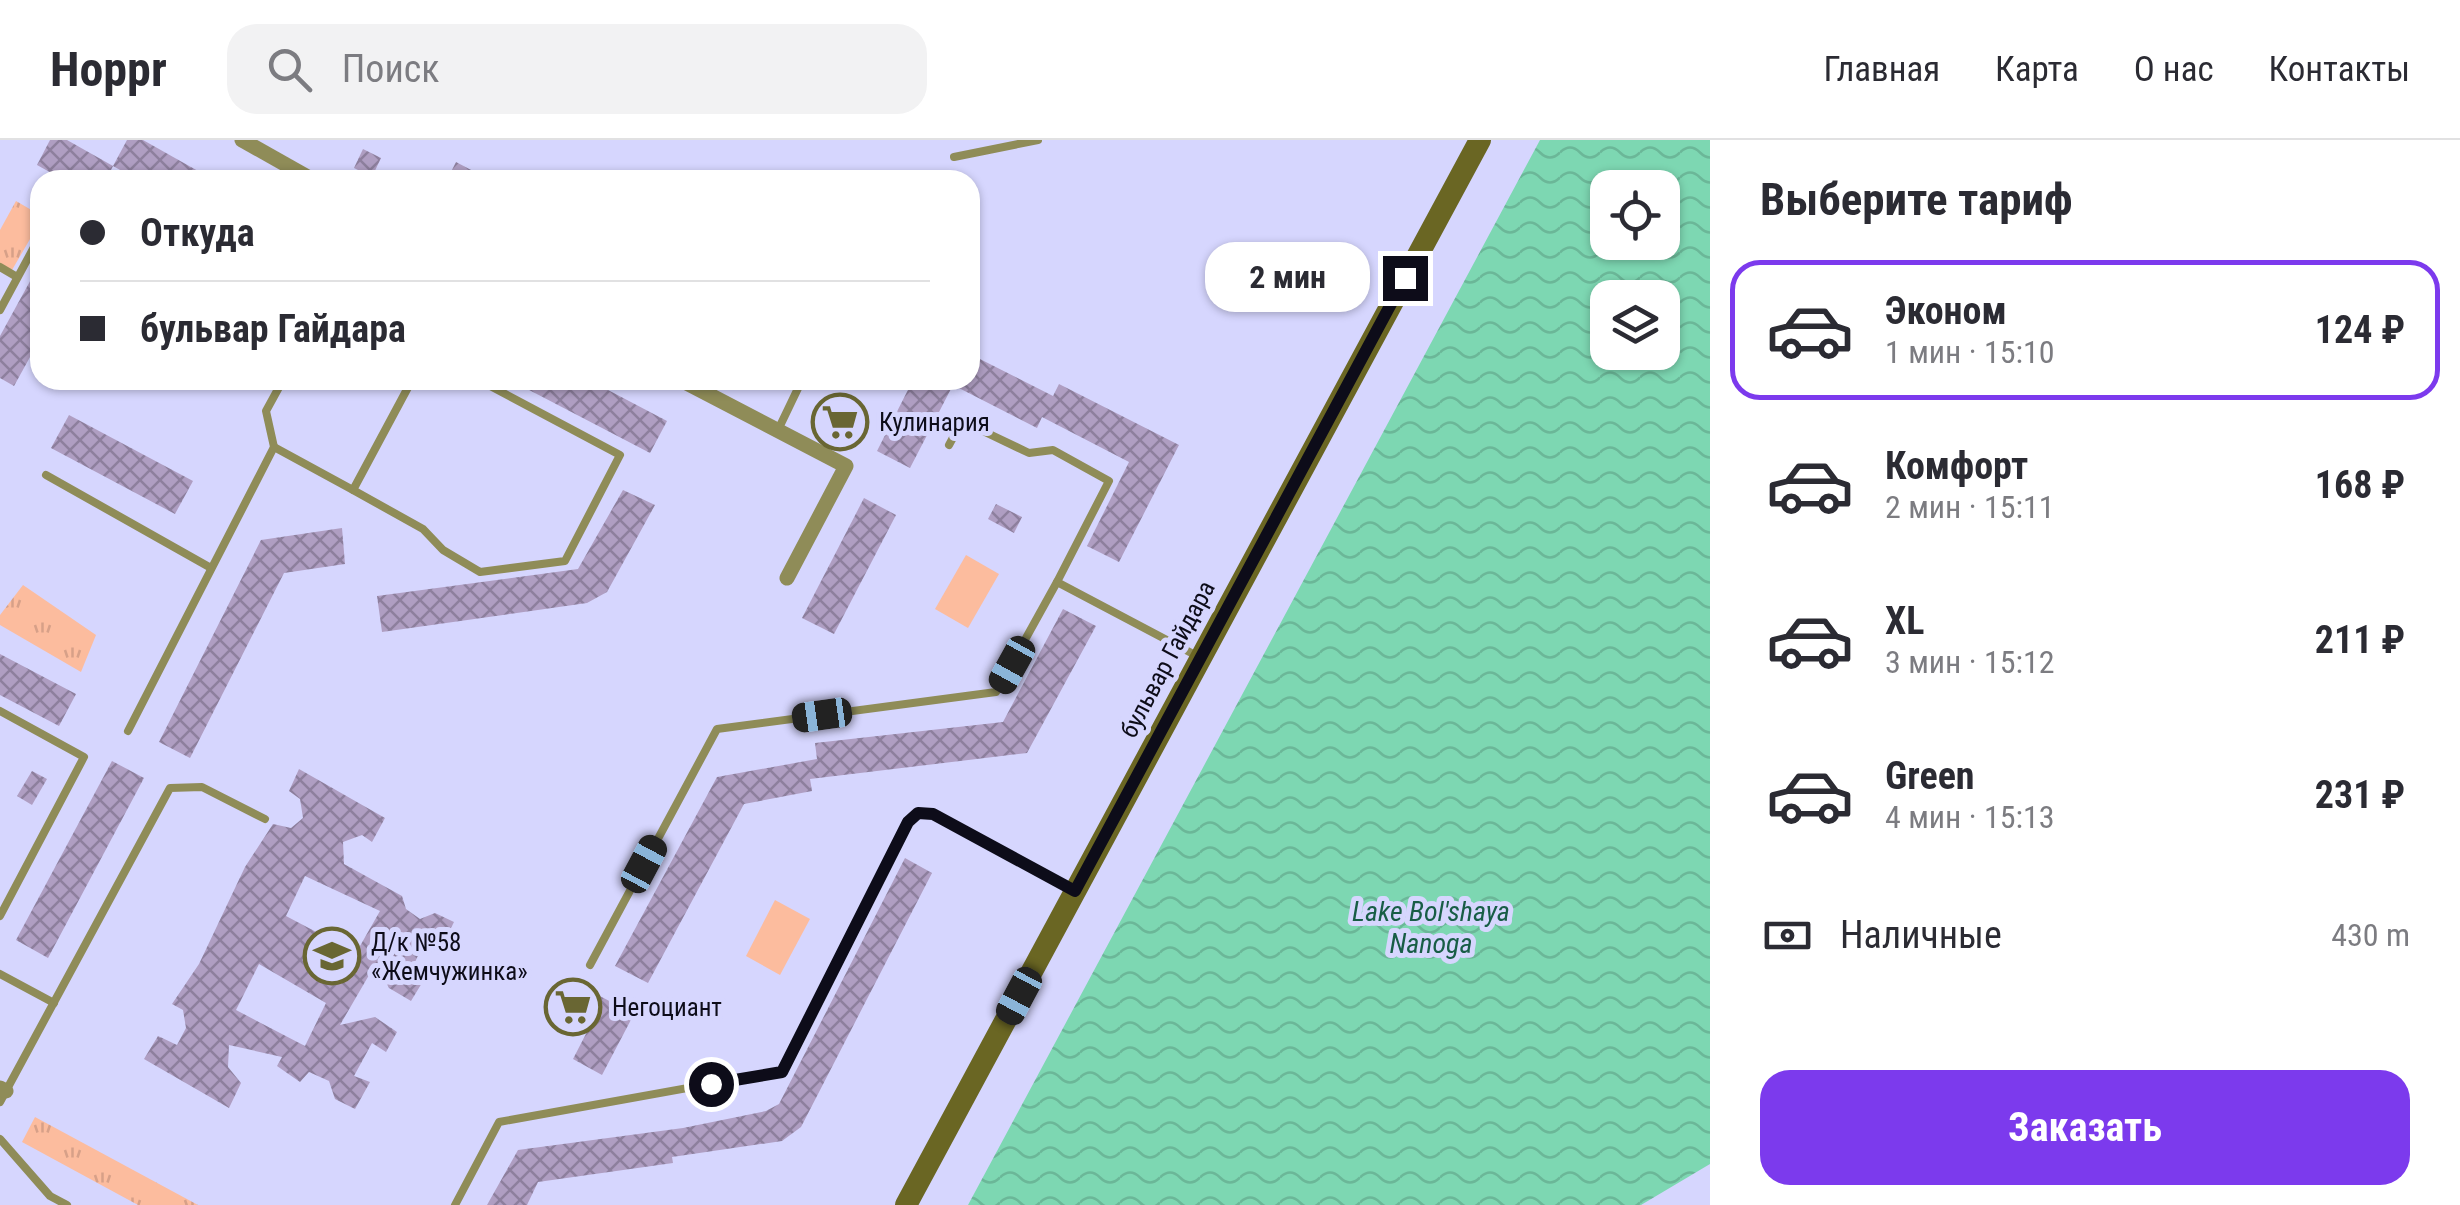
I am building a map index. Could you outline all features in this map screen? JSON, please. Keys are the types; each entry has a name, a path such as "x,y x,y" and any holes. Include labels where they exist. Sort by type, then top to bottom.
{"street":[{"path":"242,140 295,170"},
{"name":"бульвар Гайдара","path":"906,1205 1480,140"},
{"path":"700,390 846,466 786,578"}],"lane":[{"path":"954,157 1038,140"},
{"path":"0,310 30,254"},
{"path":"0,267 17,277"},
{"path":"128,731 274,446 266,411 278,390"},
{"path":"353,490 407,390"},
{"path":"274,446 423,529 443,550 480,572 565,561 620,455 498,390"},
{"path":"778,430 797,390"},
{"path":"590,965 717,729 996,692 1109,481 1052,450 1030,454 962,422 950,445"},
{"path":"46,475 211,568"},
{"path":"1058,582 1199,657"},
{"path":"0,712 84,757 0,916"},
{"path":"2,1094 170,788 202,787 265,819"},
{"path":"456,1205 499,1122 782,1072 908,822 918,813 933,814 1075,891"},
{"path":"0,974 54,1003"},
{"path":"0,1139 50,1196 67,1205"}],"green space":[{"path":"16,201 30,209 30,239 12,270 0,263 0,230"},
{"path":"966,555 999,574 968,628 935,609"},
{"path":"23,585 96,635 81,672 0,625 0,615"},
{"path":"775,900 810,919 780,975 746,956"},
{"path":"35,1117 198,1205 138,1205 22,1142"}],"water":[{"name":"Lake Bol'shaya Nanoga","path":"1540,140 1710,140 1710,1164 1641,1205 968,1205"}],"building":[{"path":"50,140 67,140 113,166 111,170 46,170 37,165"},
{"path":"127,140 143,140 196,170 120,170 113,166"},
{"path":"363,149 381,158 375,170 354,168"},
{"path":"456,162 471,170 452,170"},
{"path":"30,281 30,357 14,386 0,378 0,336"},
{"path":"980,359 1053,396 1059,384 1179,445 1119,562 1087,546 1129,462 1042,417 1037,428 963,390 980,390"},
{"path":"529,390 608,390 667,421 650,453"},
{"path":"908,390 950,390 910,468 877,451"},
{"name":"Кулинария","path":"834,396 865,411 851,442 840,436 835,447 814,434"},
{"path":"69,415 193,481 175,514 51,448"},
{"path":"623,490 655,505 607,592 587,603 382,632 377,596 578,569"},
{"path":"864,498 896,515 834,634 802,618"},
{"path":"996,504 1022,517 1014,533 988,519"},
{"path":"342,528 345,564 284,573 190,758 159,742 261,540"},
{"path":"1063,609 1096,626 1027,753 810,779 812,791 744,804 648,983 615,966 717,777 817,759 815,743 1003,722"},
{"path":"0,654 76,694 59,726 0,695"},
{"path":"112,761 144,778 48,958 16,940"},
{"path":"299,769 385,818 372,842 362,835 343,842 344,864 402,896 406,909 420,919 435,913 454,922 441,948 425,940 411,971 425,978 411,1001 389,988 376,963 340,1025 375,1017 397,1032 386,1052 372,1043 354,1076 370,1082 355,1109 335,1099 329,1081 309,1072 300,1082 277,1066 282,1057 229,1045 228,1067 241,1083 229,1108 144,1059 158,1036 177,1045 186,1028 183,1010 172,1004 199,964 245,867 273,824 291,828 303,818 300,799 289,791","holes":["305,876 380,911 356,953 286,916","259,964 326,1003 305,1046 236,1010"]},
{"path":"32,771 47,779 32,805 17,796"},
{"path":"905,858 932,873 801,1127 782,1141 672,1157 673,1163 538,1182 527,1205 487,1205 518,1150 683,1128 766,1111 779,1104"},
{"path":"577,984 634,1014 602,1075 573,1059 589,1028 559,1014"}],"place":[{"name":"Кулинария","path":"840,422"},
{"name":"Д/к №58 «Жемчужинка»","path":"332,956"},
{"name":"Негоциант","path":"573,1007"}],"route":[{"path":"711,1084 782,1072 908,822 918,813 933,814 1075,891 1405,278"}]}
